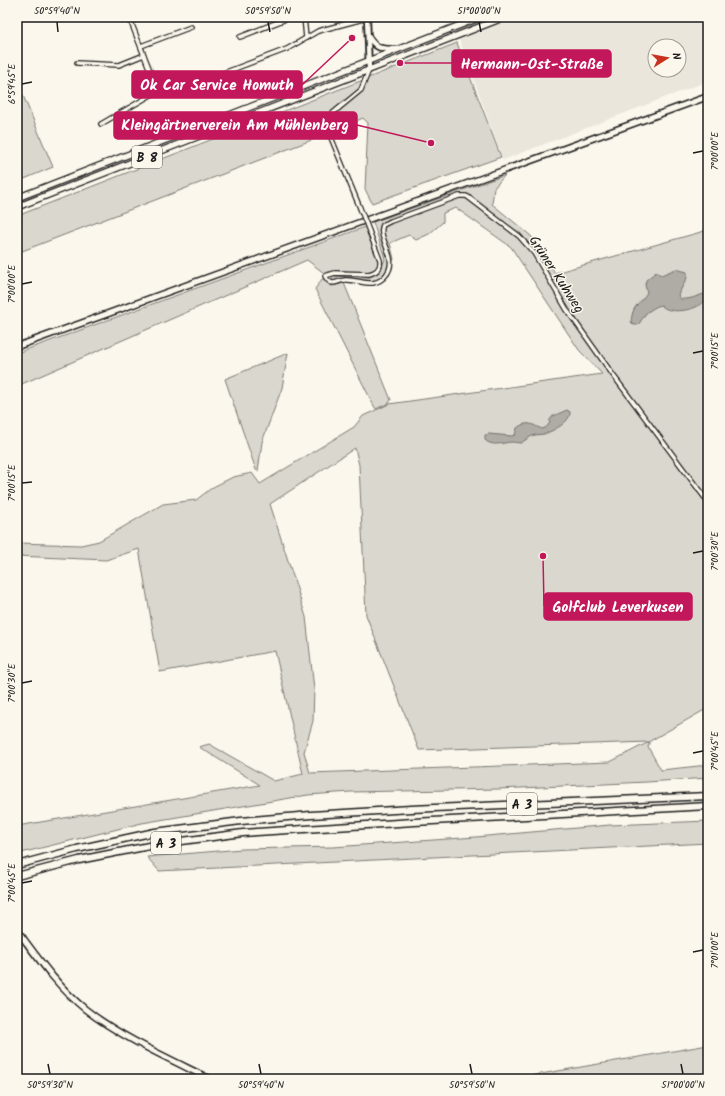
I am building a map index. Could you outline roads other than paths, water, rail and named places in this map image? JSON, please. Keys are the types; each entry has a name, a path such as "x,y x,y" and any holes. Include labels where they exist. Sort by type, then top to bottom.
{"highway":[{"name":"A 3","path":"17,865 77,849 155,832 311,815 708,796"},
{"name":"A 3","path":"17,876 79,860 159,844 242,833 342,826 708,806"}],"main road":[{"name":"B 8","path":"17,198 480,17"},
{"name":"B 8","path":"17,207 505,17"},
{"path":"17,930 58,983 85,1009 135,1040 210,1079"}],"street":[{"path":"129,17 158,91"},
{"path":"240,37 291,17"},
{"path":"304,17 306,38"},
{"path":"101,124 158,91 221,74 287,49 318,31 367,17 369,70"},
{"path":"141,46 191,27"},
{"path":"368,34 373,44 378,48 397,49"},
{"path":"77,64 118,65 144,55"},
{"name":"Grüner Kuhweg","path":"369,70 361,90 333,113 329,123 330,135 369,231 380,260 380,265 379,269 375,273 369,274 331,273 325,276 329,282 335,284 346,280 370,283 381,280 388,273 391,263 382,231 384,225 391,220 459,196 468,197 523,240 534,254 567,310 613,375 708,502"}],"railway":[{"path":"17,343 708,93"},
{"path":"17,350 708,100"}],"place":[{"name":"Ok Car Service Homuth","path":"352,38"},
{"name":"Hermann-Ost-Straße","path":"400,63"},
{"name":"Kleingärtnerverein Am Mühlenberg","path":"431,143"},
{"name":"Golfclub Leverkusen","path":"543,556"}]}
